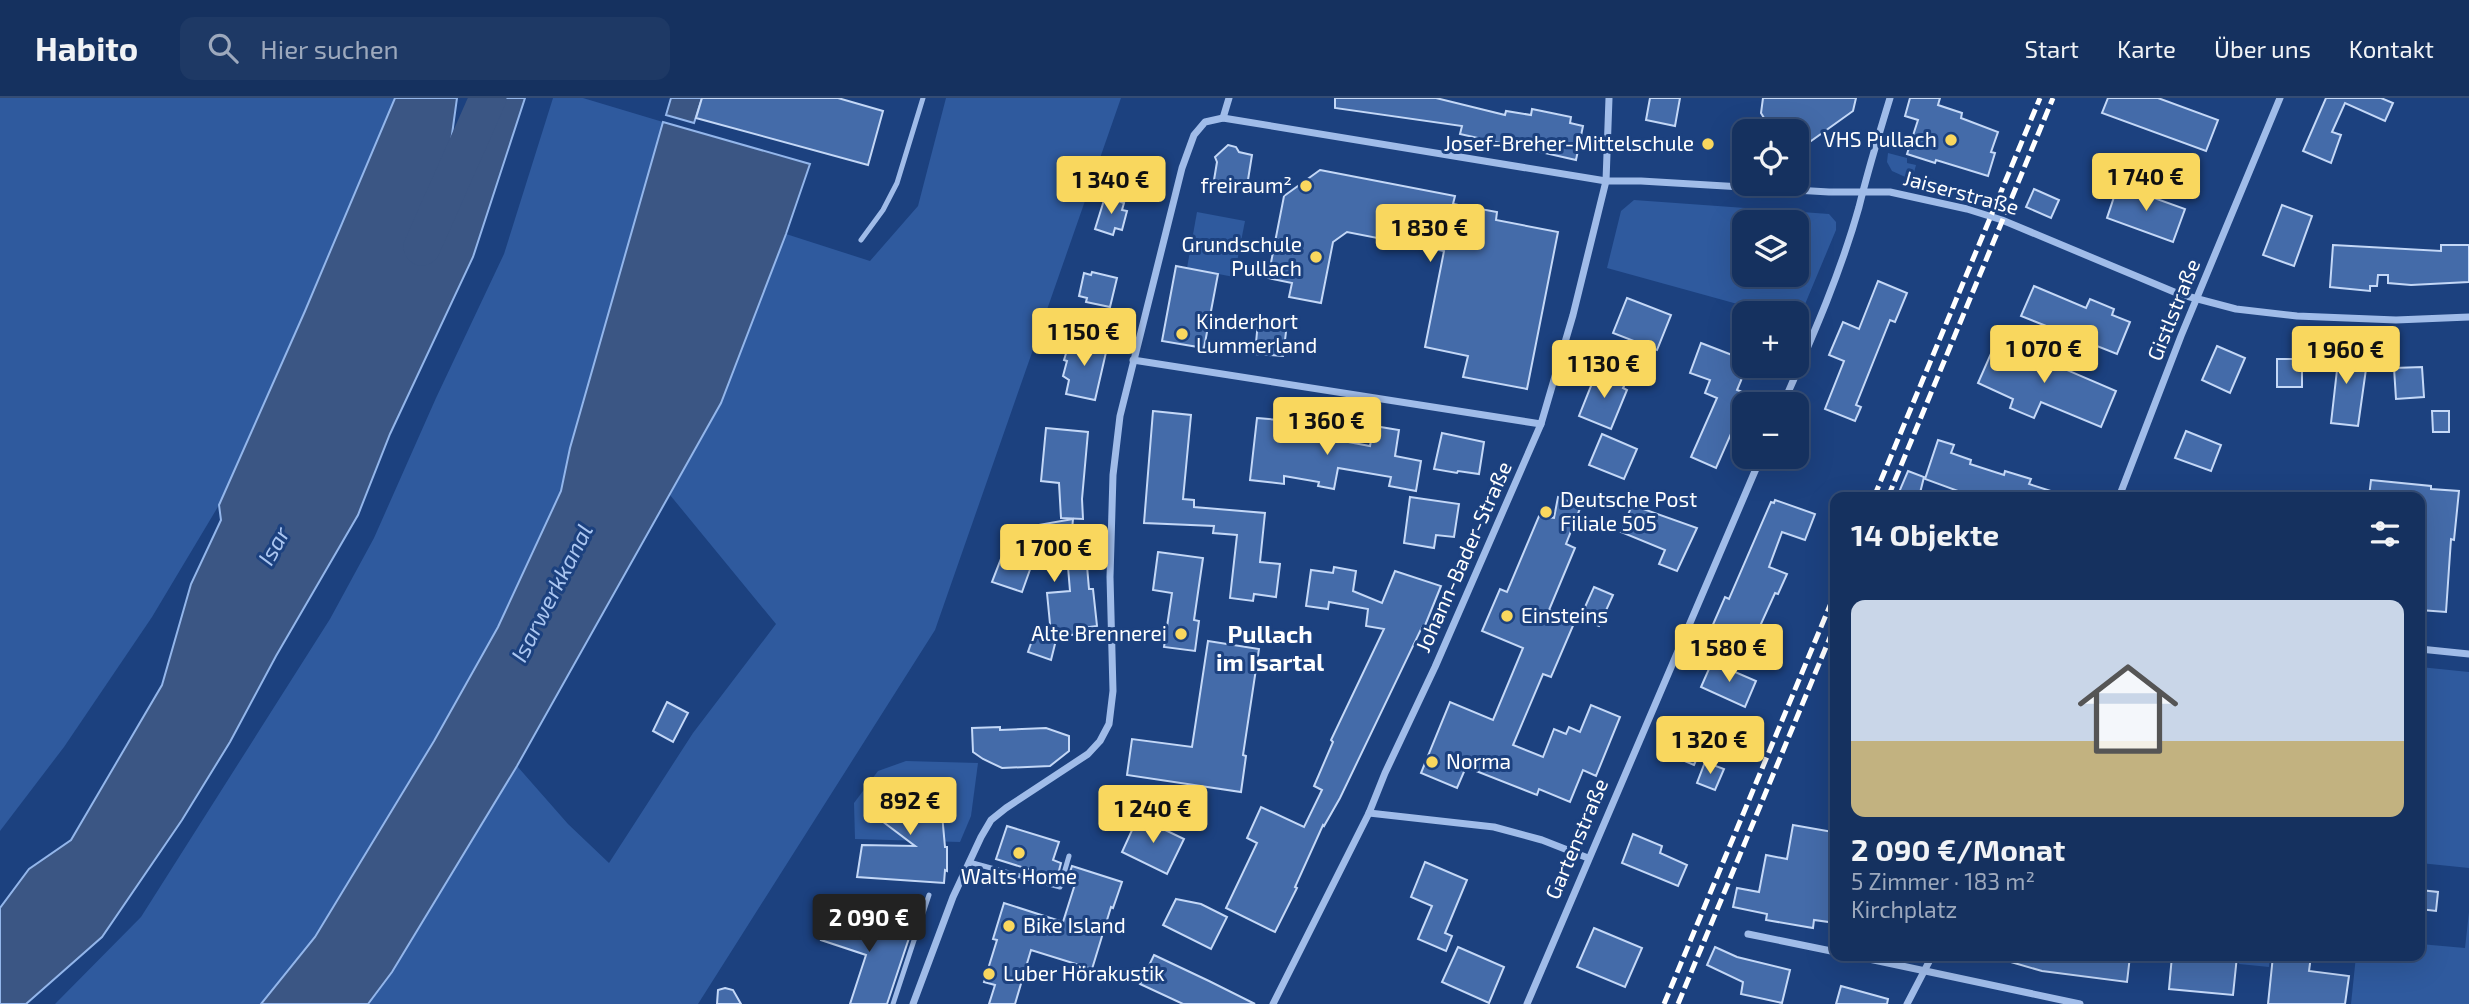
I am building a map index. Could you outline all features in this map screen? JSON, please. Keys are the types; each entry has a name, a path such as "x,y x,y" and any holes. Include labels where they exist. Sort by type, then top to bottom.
{"street":[{"path":"913,1004 948,910 991,820 1088,754 1100,741 1109,724 1112,475 1120,416 1182,168 1194,135 1205,122 1223,118 1229,98"},
{"name":"Johann-Bader-Straße","path":"1273,1004 1369,813 1541,424 1573,316 1606,181 1609,98"},
{"path":"1788,392 1817,326 1858,207 1890,98"},
{"name":"Gistlstraße","path":"2121,492 2196,299 2280,98"},
{"name":"Jaiserstraße","path":"1223,118 1579,179 1829,192 1890,191 1991,216 2196,299 2236,309 2297,316 2396,320 2469,317"},
{"path":"1133,360 1541,424"},
{"name":"Gartenstraße","path":"1527,1004 1756,469"},
{"path":"2425,650 2469,654"},
{"path":"1369,813 1493,827 1542,839 1588,858"},
{"path":"1748,934 1830,951"},
{"path":"1879,961 2080,1004"},
{"path":"1908,1004 1930,961"}],"lane":[{"path":"861,240 883,210 897,183 923,98"},
{"path":"969,862 1060,887 1069,856"},
{"path":"893,1004 929,895"}],"shaded area":[{"path":"0,98 395,98 219,505 152,617 64,747 0,831"},
{"path":"553,98 583,98 663,122 570,448 561,491 498,627 434,741 315,937 261,1004 55,1004 141,917 330,619 374,538 504,254"},
{"path":"946,98 1121,98 935,630 698,1004 368,1004 392,972 517,766 568,824 609,863 693,733 776,624 670,495 721,403 786,234 870,261 918,206"},
{"path":"1888,153 1907,158 1907,163 1916,165 1912,180 1892,171 1887,162"},
{"path":"1634,200 1773,210 1732,210 1732,287 1809,287 1809,213 1829,214 1836,222 1836,230 1806,301 1732,303 1607,268 1621,211"},
{"path":"1197,212 1245,221 1234,277 1187,268"},
{"path":"2425,668 2469,672 2469,868 2425,864"},
{"path":"906,761 978,763 971,816 960,842 855,839 854,803 878,771"},
{"path":"2469,912 2469,1004 2351,1004 2355,961 2425,961 2425,944 2465,948"},
{"path":"2239,961 2270,961 2269,967 2239,964"}],"water":[{"path":"395,98 457,98 443,200 484,98 525,98 473,257 390,434 358,515 276,656 230,742 182,820 102,937 26,1004 0,1004 0,908 29,869 71,840 162,685 191,584 221,520 219,505"},
{"path":"671,98 702,98 694,123 666,115"},
{"name":"Isarwerkkanal","path":"663,122 810,164 721,403 517,766 392,972 368,1004 261,1004 315,937 434,741 498,627 561,491 570,448"}],"building":[{"path":"702,98 838,98 883,111 868,165 696,118"},
{"path":"1335,98 1436,98 1505,115 1506,111 1531,115 1532,109 1571,117 1570,123 1583,126 1576,160 1460,134 1462,126 1335,108"},
{"path":"1650,98 1680,98 1675,126 1646,120"},
{"path":"1763,98 1856,98 1853,111 1809,142 1809,119 1765,119 1761,113"},
{"path":"1910,98 1940,98 1938,105 1962,113 1961,118 1998,132 1991,152 1995,153 1988,176 1907,154 1918,120 1905,116"},
{"path":"2108,98 2158,98 2218,120 2206,151 2102,113"},
{"path":"2326,98 2381,98 2393,103 2385,121 2345,103 2332,132 2341,135 2331,163 2303,151"},
{"path":"1228,145 1236,147 1239,152 1252,155 1247,186 1214,180 1217,162 1215,157"},
{"path":"1320,170 1455,196 1453,204 1497,212 1496,220 1558,232 1527,389 1463,377 1468,356 1425,347 1444,251 1347,232 1333,242 1321,303 1289,297 1292,283 1268,278 1284,196"},
{"path":"2118,185 2185,209 2173,242 2107,218"},
{"path":"2034,189 2059,200 2051,218 2026,207"},
{"path":"1105,197 1124,203 1122,210 1127,211 1122,230 1115,228 1113,235 1095,229"},
{"path":"2282,205 2312,216 2294,266 2263,255"},
{"path":"2333,245 2441,251 2441,245 2469,245 2469,282 2411,285 2388,283 2388,275 2378,275 2377,286 2370,286 2370,291 2330,287"},
{"path":"1176,266 1218,274 1204,348 1162,341"},
{"path":"1092,272 1117,278 1110,307 1086,302 1087,298 1079,296 1084,273 1091,275"},
{"path":"1878,281 1907,293 1895,322 1890,320 1856,405 1861,407 1855,421 1825,409 1844,361 1829,355 1843,322 1859,329"},
{"path":"2034,286 2086,308 2090,299 2114,309 2112,315 2130,322 2117,354 2021,316"},
{"path":"1627,298 1671,315 1657,350 1613,333"},
{"path":"1258,321 1287,324 1283,356 1255,354"},
{"path":"1071,337 1107,348 1095,400 1066,394 1069,380 1063,376 1067,361 1064,360"},
{"path":"1997,340 2116,391 2101,427 2041,402 2034,418 2010,408 2013,399 1978,383"},
{"path":"1701,343 1732,355 1732,378 1742,378 1737,390 1742,392 1732,392 1732,432 1716,468 1691,457 1717,398 1705,393 1710,380 1690,373"},
{"path":"2217,346 2245,358 2230,393 2202,380"},
{"path":"2323,347 2340,349 2339,358 2367,362 2358,426 2331,423 2337,370 2320,368"},
{"path":"2277,359 2302,359 2302,387 2277,387"},
{"path":"2422,367 2424,397 2396,399 2394,368"},
{"path":"1606,371 1627,380 1623,388 1627,390 1611,429 1579,416 1595,376 1603,380"},
{"path":"1153,411 1191,415 1183,499 1194,500 1194,507 1265,513 1260,562 1280,564 1276,597 1254,594 1253,601 1230,598 1237,535 1213,533 1214,526 1144,523"},
{"path":"2432,411 2449,411 2449,432 2433,432"},
{"path":"1257,418 1290,421 1289,431 1370,446 1374,426 1399,430 1395,456 1421,461 1416,491 1389,486 1391,477 1338,468 1334,489 1318,486 1319,482 1284,476 1284,484 1250,480"},
{"path":"1046,428 1088,432 1082,499 1083,519 1061,518 1059,483 1041,481"},
{"path":"2186,431 2221,445 2211,471 2175,458"},
{"path":"1442,433 1484,442 1479,474 1434,469"},
{"path":"1602,434 1637,449 1624,479 1589,465"},
{"path":"1938,440 1954,445 1951,453 1971,460 1970,464 2004,475 2005,471 2031,479 2029,484 2054,492 1961,492 1925,479"},
{"path":"1908,471 1924,477 1920,492 1899,492"},
{"path":"2371,480 2459,491 2454,540 2451,539 2446,612 2425,610 2425,492 2370,492"},
{"path":"1410,497 1459,504 1454,537 1436,535 1434,548 1404,543"},
{"path":"1558,497 1581,506 1566,544 1575,548 1549,610 1575,621 1551,677 1543,674 1513,745 1543,757 1554,729 1566,734 1569,727 1580,732 1591,705 1620,717 1596,776 1583,770 1570,802 1539,789 1537,795 1466,767 1457,788 1421,773 1450,702 1493,720 1523,648 1482,631 1500,589 1507,592 1539,516 1554,518"},
{"path":"1775,500 1815,514 1805,540 1782,532 1769,567 1787,574 1778,594 1775,593 1751,646 1711,629 1725,597 1729,599 1771,502 1774,503"},
{"path":"1632,505 1697,528 1677,571 1659,564 1665,550 1621,532"},
{"path":"1073,519 1071,541 1085,543 1089,589 1093,589 1097,626 1081,628 1082,634 1057,636 1051,660 1028,652 1036,629 1051,634 1047,593 1070,591 1067,555 1044,555 1042,536 1022,592 992,582 1004,551 1028,559 1027,527"},
{"path":"1158,552 1203,558 1194,620 1199,621 1195,651 1164,647 1172,593 1153,590"},
{"path":"1334,567 1356,571 1353,591 1382,603 1395,571 1441,586 1424,628 1422,627 1340,798 1323,825 1275,932 1226,908 1257,843 1247,838 1261,807 1304,827 1322,790 1314,786 1333,742 1331,740 1384,629 1366,626 1368,609 1329,602 1328,609 1306,606 1311,570 1333,573"},
{"path":"1594,587 1613,595 1599,626 1580,618"},
{"path":"1208,641 1259,649 1243,755 1246,756 1241,792 1127,775 1132,739 1192,747"},
{"path":"1712,662 1756,681 1745,707 1701,687"},
{"path":"667,702 688,713 673,742 653,731"},
{"path":"1673,721 1707,736 1694,765 1661,751"},
{"path":"1000,727 1000,730 1046,728 1069,736 1069,751 1050,766 1002,768 973,752 972,728"},
{"path":"1705,762 1724,769 1715,790 1697,783"},
{"path":"940,786 941,798 950,797 951,813 942,814 947,847 944,883 857,877 862,845 915,846 878,818 877,799 889,789"},
{"path":"1138,817 1184,839 1167,874 1122,852"},
{"path":"1793,825 1830,831 1830,922 1814,920 1813,928 1766,920 1767,914 1733,907 1737,888 1759,892 1766,855 1787,859"},
{"path":"1007,826 1059,842 1053,860 1061,863 1057,878 996,859"},
{"path":"1633,834 1662,846 1660,853 1687,865 1678,886 1622,863"},
{"path":"1425,862 1467,880 1445,933 1452,936 1446,951 1418,939 1432,906 1411,897"},
{"path":"1072,866 1122,882 1113,908 1111,907 1092,969 1031,950 1015,1004 989,1004 995,985 984,982 997,940 993,939 1004,903 1063,922 1075,884 1067,881"},
{"path":"2425,891 2438,892 2436,911 2425,910"},
{"path":"1176,899 1201,904 1227,917 1211,949 1163,925"},
{"path":"832,908 910,935 887,1004 850,1004 866,955 821,940"},
{"path":"1594,928 1642,948 1625,987 1577,967"},
{"path":"1458,947 1504,967 1489,1003 1442,982"},
{"path":"1715,947 1737,957 1790,970 1782,1003 1741,994 1743,982 1707,965"},
{"path":"1154,955 1255,1004 1183,1004 1140,984"},
{"path":"2007,961 2129,961 2127,982 2042,971"},
{"path":"2172,961 2236,961 2233,995 2169,989"},
{"path":"2272,961 2310,961 2309,971 2349,976 2345,1004 2268,1004"},
{"path":"1841,986 1888,999 1887,1004 1836,1004"},
{"path":"718,990 733,990 741,1004 717,1004"}],"waterway":[{"name":"Isar","path":"422,247 488,98"}],"railway":[{"path":"1876,492 2040,98"},
{"path":"1890,492 2053,98"},
{"path":"1664,1004 1830,605"},
{"path":"1678,1004 1830,637"}],"place":[{"name":"VHS Pullach","path":"1951,140"},
{"name":"Josef-Breher-Mittelschule","path":"1708,144"},
{"name":"freiraum²","path":"1306,186"},
{"name":"Grundschule Pullach","path":"1316,257"},
{"name":"Kinderhort Lummerland","path":"1182,334"},
{"name":"Deutsche Post Filiale 505","path":"1546,512"},
{"name":"Einsteins","path":"1507,616"},
{"name":"Alte Brennerei","path":"1181,634"},
{"name":"Norma","path":"1432,762"},
{"name":"Walts Home","path":"1019,853"},
{"name":"Bike Island","path":"1009,926"},
{"name":"Luber Hörakustik","path":"989,974"}],"district":[{"name":"Pullach im Isartal","path":"1270,649"}]}
